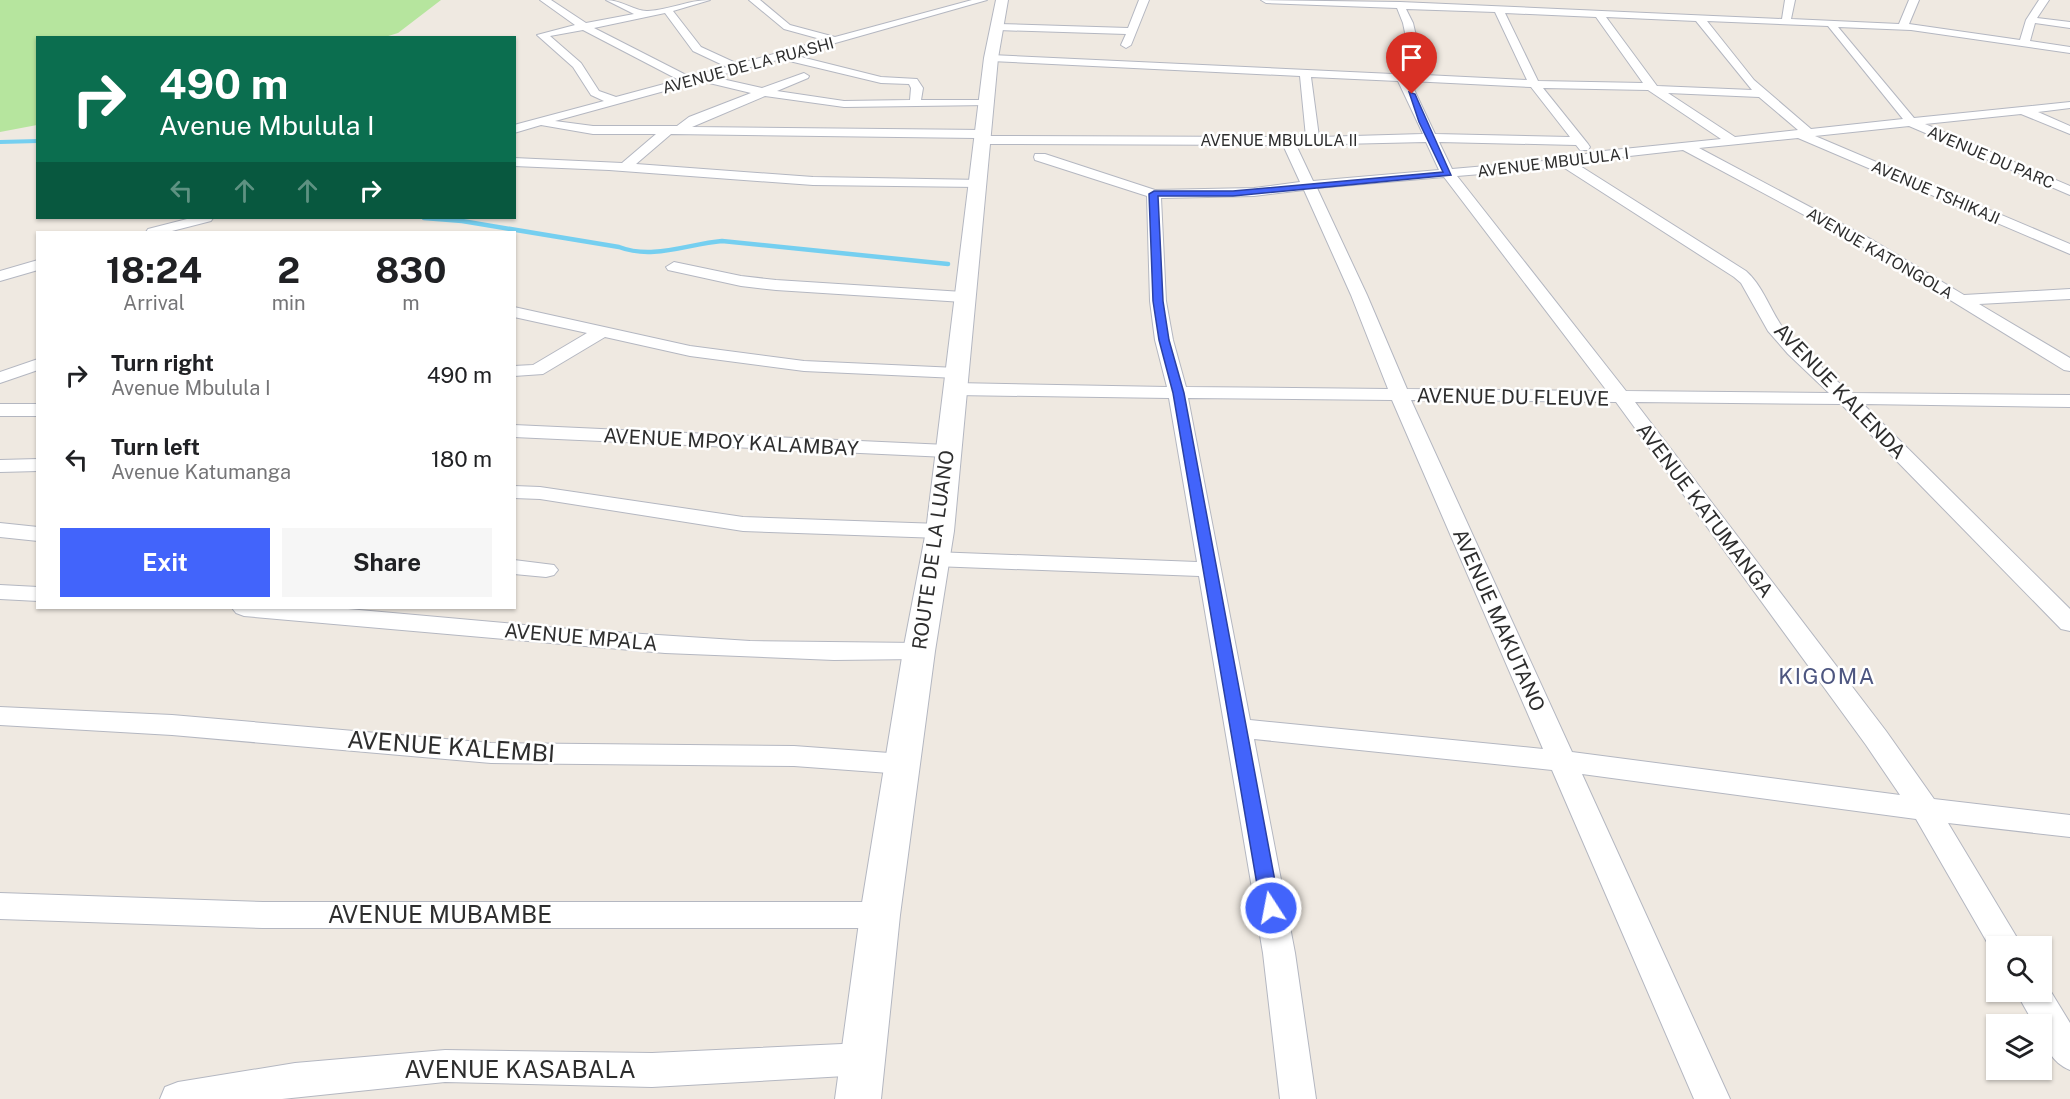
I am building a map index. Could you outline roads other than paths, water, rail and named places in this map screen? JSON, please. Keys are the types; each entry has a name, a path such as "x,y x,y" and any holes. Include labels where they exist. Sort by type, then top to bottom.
{"street":[{"path":"545,0 585,27 695,79 844,104 986,103"},
{"path":"611,0 645,15"},
{"path":"615,101 595,93 577,65 542,35 645,15 705,0"},
{"path":"754,0 787,27 836,41"},
{"name":"AVENUE DE LA RUASHI","path":"516,128 982,0"},
{"path":"1120,64 1129,31 1144,0"},
{"path":"1266,0 1598,13 1664,12 1699,18 1903,26 2070,50"},
{"path":"1786,21 1790,0"},
{"path":"1903,26 1914,0"},
{"path":"2024,43 2031,20 2044,0"},
{"name":"AVENUE KATUMANGA","path":"1400,5 1408,23 1411,78 1431,138 1448,174 1622,398 1876,738 1925,809 2000,936"},
{"path":"1498,9 1534,84 1578,141 1594,156"},
{"path":"667,10 697,49 738,68"},
{"path":"1598,13 1652,88 1734,142"},
{"path":"1000,14 1129,31"},
{"name":"ROUTE DE LA LUANO","path":"858,1099 880,915 919,651 940,531 963,297 991,58 1000,14"},
{"path":"1699,18 1724,47 1742,73 1806,134"},
{"path":"2031,20 2070,25"},
{"path":"1830,22 1912,123"},
{"path":"782,56 880,80 914,81 917,88 915,105"},
{"path":"991,58 1762,94"},
{"path":"1305,72 1313,141"},
{"path":"625,167 674,130 693,120 804,76"},
{"path":"883,115 891,105"},
{"name":"AVENUE MBULULA I","path":"1040,156 1154,194 1233,194 1308,185 1566,163 1594,156 2070,105"},
{"path":"2024,110 2070,130"},
{"name":"AVENUE MBULULA II","path":"541,121 579,130 674,130 831,135 1288,141 1431,138 1578,141"},
{"name":"AVENUE DU PARC","path":"1912,123 2070,191"},
{"name":"AVENUE TSHIKAJI","path":"1806,134 2070,249"},
{"name":"AVENUE MAKUTANO","path":"1288,141 1359,295 1400,396 1712,1099"},
{"name":"AVENUE KATONGOLA","path":"1687,147 1825,220 2070,366"},
{"path":"516,162 625,167 813,181 978,183"},
{"name":"AVENUE KALENDA","path":"1566,163 1747,280 1781,335 2070,622"},
{"path":"1154,194 1158,301 1164,340 1178,393 1279,953 1298,1099"},
{"path":"157,231 202,219 211,231"},
{"path":"0,276 36,266"},
{"path":"674,267 741,281 776,285 963,297"},
{"path":"1961,300 2070,294"},
{"name":"AVENUE DU FLEUVE","path":"516,312 690,351 734,355 784,364 956,381 1178,393 1622,398 1760,396 2070,401"},
{"path":"516,371 537,370 603,331"},
{"path":"0,378 36,365"},
{"path":"0,390 33,410"},
{"path":"0,410 33,410"},
{"name":"AVENUE MPOY KALAMBAY","path":"516,431 947,451"},
{"path":"0,466 36,465"},
{"path":"516,492 540,493 743,524 940,531"},
{"path":"0,530 36,534"},
{"path":"934,559 1209,569"},
{"path":"516,567 546,570"},
{"path":"0,592 36,594"},
{"name":"AVENUE MPALA","path":"256,609 710,647 816,652 919,651"},
{"name":"AVENUE KALEMBI","path":"0,716 172,725 491,753 794,756 903,764"},
{"path":"1237,728 1561,761 1925,809 2070,825"},
{"name":"AVENUE MUBAMBE","path":"0,906 274,915 880,915"},
{"path":"2039,1002 2070,1054"},
{"name":"AVENUE KASABALA","path":"179,1099 295,1080 445,1066 652,1070 863,1059"}],"waterway":[{"path":"0,142 36,141"},
{"path":"437,219 462,221 632,251 657,252 722,241 948,264"}],"district":[{"name":"KIGOMA","path":"1827,676"}]}
